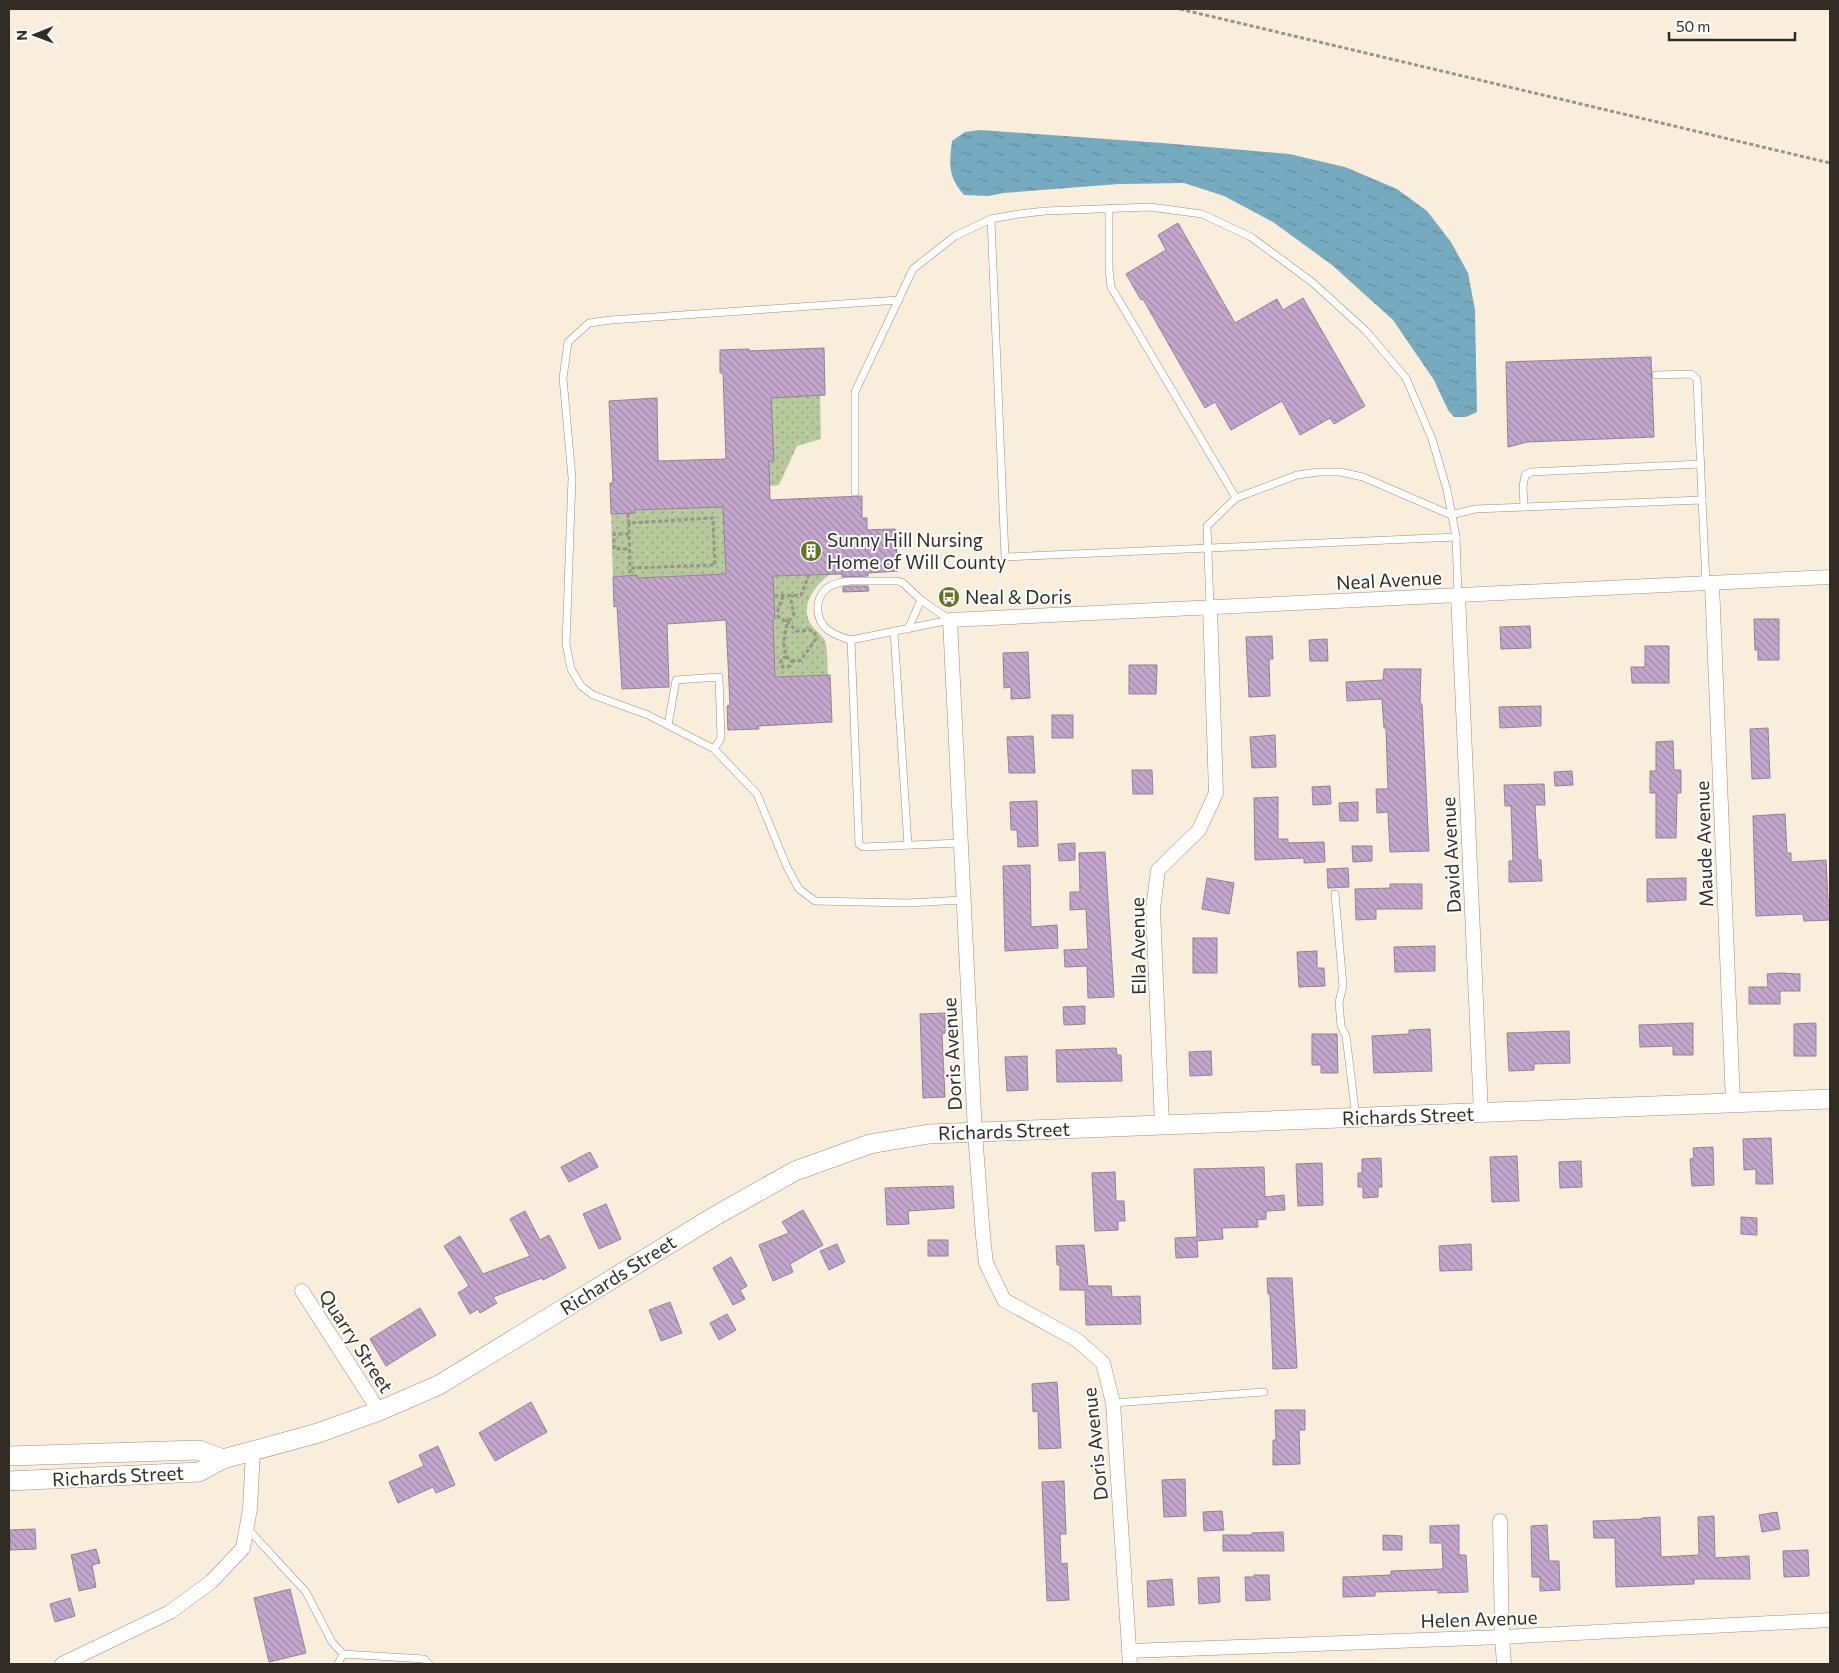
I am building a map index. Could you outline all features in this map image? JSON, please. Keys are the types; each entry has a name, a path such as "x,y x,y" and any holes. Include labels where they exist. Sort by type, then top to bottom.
{"street":[{"name":"Neal Avenue","path":"950,620 1830,577"},
{"name":"Maude Avenue","path":"1709,583 1733,1103"},
{"name":"David Avenue","path":"1458,595 1481,1113"},
{"name":"Ella Avenue","path":"1162,1125 1153,909 1158,870 1200,830 1216,793 1210,608"},
{"name":"Doris Avenue","path":"950,620 974,1133 982,1236 986,1263 1004,1300 1077,1340 1103,1363 1113,1403 1129,1658"},
{"name":"Richards Street","path":"9,1481 199,1472 223,1459 318,1433 379,1412 439,1386 699,1225 795,1171 870,1144 929,1134 1830,1099"},
{"name":"Quarry Street","path":"302,1291 379,1412"},
{"name":"Richards Street","path":"9,1456 199,1450 223,1459"},
{"path":"62,1664 170,1612 211,1582 243,1548 250,1509 253,1451"},
{"path":"1500,1521 1504,1664"},
{"name":"Helen Avenue","path":"1129,1658 1830,1620"}],"lane":[{"path":"855,492 855,392 914,269 955,236 991,219 1046,211 1150,207 1202,214 1251,237 1318,288 1366,331 1406,378 1432,439 1447,490 1456,537 1458,595"},
{"path":"1109,208 1108,270 1111,287 1236,498"},
{"path":"991,219 1005,557 1456,537"},
{"path":"899,300 611,320 589,324 568,342 563,378 572,478 566,644 571,669 582,686 593,695 648,714 714,748 757,794 787,867 799,889 816,901 906,903 963,900"},
{"path":"1656,375 1691,374 1696,379 1702,500 1709,583"},
{"path":"1524,507 1523,487 1525,475 1531,472 1701,464"},
{"path":"1210,608 1206,526 1236,498 1297,475 1340,472 1364,477 1451,515 1475,510 1524,507 1702,500"},
{"path":"898,581 950,620 851,640 829,631 820,622 817,612 821,596 828,588 841,582 898,581"},
{"path":"908,629 921,600"},
{"path":"894,632 908,845"},
{"path":"851,640 859,844 863,847 961,842"},
{"path":"668,725 676,680 719,677 721,738 714,748"},
{"path":"1335,894 1343,986 1338,1002 1341,1026 1346,1036 1356,1118"},
{"path":"1113,1403 1264,1392"},
{"path":"247,1528 306,1592 332,1642 342,1654 424,1659 429,1664"},
{"path":"338,1664 342,1654"}],"path":[{"path":"1180,9 1830,163"},
{"path":"628,513 630,576"},
{"path":"628,522 713,518 715,565 630,568"},
{"path":"629,534 612,534 614,549 629,549"},
{"path":"774,596 801,595 810,575"},
{"path":"787,622 792,619 794,614 791,602 792,595"},
{"path":"783,596 778,616 796,631"},
{"path":"786,630 810,630 815,633 816,639 801,660 792,660 787,657 783,649 783,637 787,622"},
{"path":"787,657 782,658 780,663 783,667 790,666 792,660"}],"green space":[{"path":"820,395 821,439 797,446 779,485 770,486 769,461 773,461 771,398"},
{"path":"723,504 726,577 717,574 637,578 637,575 613,577 611,514 634,513 635,510 714,507"},
{"path":"830,574 815,589 807,608 807,616 810,623 822,636 826,644 828,675 775,677 773,576"}],"water":[{"path":"980,130 1289,154 1345,167 1397,189 1427,211 1451,242 1468,273 1475,310 1477,412 1466,417 1454,417 1448,410 1434,380 1393,320 1332,265 1273,222 1224,196 1184,183 1119,184 1004,193 988,196 964,195 952,176 950,157 952,141 965,132"}],"building":[{"path":"1178,223 1235,323 1277,299 1283,310 1303,298 1365,406 1334,424 1330,418 1300,435 1282,401 1231,430 1215,402 1205,408 1143,299 1141,300 1126,274 1166,250 1158,235"},
{"name":"Sunny Hill Nursing Home of Will County","path":"824,348 825,395 771,398 774,461 769,461 770,500 862,496 862,518 867,518 867,530 895,529 898,571 868,573 868,576 842,577 842,574 773,576 775,677 830,675 832,722 758,726 759,729 728,730 727,706 730,705 726,620 667,624 669,687 622,689 617,606 614,607 613,577 637,575 637,578 726,574 723,507 634,510 635,513 611,514 610,483 613,483 609,401 657,398 658,461 726,459 723,373 720,373 720,350 749,349 749,351"},
{"path":"1651,357 1654,437 1527,442 1508,447 1506,362"},
{"path":"868,586 869,591 843,592 843,587"},
{"path":"1754,619 1779,619 1779,660 1758,660 1758,650 1755,650"},
{"path":"1530,626 1531,648 1501,649 1500,627"},
{"path":"1272,636 1273,659 1269,659 1270,696 1249,697 1246,637"},
{"path":"1327,639 1328,661 1310,661 1309,640"},
{"path":"1645,646 1669,646 1669,683 1632,683 1631,667 1645,667"},
{"path":"1028,652 1030,698 1011,699 1011,687 1004,688 1003,653"},
{"path":"1129,665 1157,665 1156,694 1129,694"},
{"path":"1384,669 1421,669 1420,704 1422,704 1429,851 1390,852 1388,812 1377,813 1376,789 1388,789 1386,728 1384,728 1382,699 1347,701 1346,682 1383,680"},
{"path":"1541,706 1541,726 1500,728 1499,707"},
{"path":"1052,715 1073,715 1073,738 1052,738"},
{"path":"1768,728 1770,778 1752,779 1750,729"},
{"path":"1275,735 1276,767 1252,768 1250,737"},
{"path":"1033,736 1035,773 1009,773 1007,737"},
{"path":"1673,741 1674,770 1681,770 1681,793 1677,793 1676,838 1656,838 1656,793 1650,793 1650,771 1656,771 1656,742"},
{"path":"1132,770 1152,770 1153,794 1133,794"},
{"path":"1572,771 1573,785 1555,786 1554,772"},
{"path":"1544,784 1545,805 1535,805 1538,860 1541,860 1542,881 1509,882 1509,861 1513,861 1511,806 1505,806 1504,785"},
{"path":"1330,786 1331,804 1313,805 1312,787"},
{"path":"1278,797 1278,839 1288,839 1288,843 1324,842 1325,862 1304,863 1304,858 1255,860 1254,798"},
{"path":"1037,801 1038,846 1018,847 1017,830 1011,830 1010,802"},
{"path":"1358,802 1358,821 1340,821 1339,803"},
{"path":"1785,814 1787,853 1791,853 1791,862 1826,860 1830,920 1804,921 1803,914 1756,916 1753,816"},
{"path":"1075,843 1075,860 1059,861 1058,844"},
{"path":"1352,846 1372,846 1372,861 1353,862"},
{"path":"1105,852 1114,997 1088,998 1087,966 1065,967 1064,950 1088,949 1086,909 1070,910 1070,892 1080,892 1079,853"},
{"path":"1030,865 1031,927 1057,925 1058,948 1005,951 1003,866"},
{"path":"1348,868 1349,887 1328,888 1327,869"},
{"path":"1207,878 1234,883 1229,914 1202,909"},
{"path":"1686,878 1686,900 1647,902 1647,879"},
{"path":"1390,884 1422,884 1422,909 1376,909 1376,919 1356,920 1355,889 1390,888"},
{"path":"1193,938 1217,938 1217,973 1193,973"},
{"path":"1435,946 1435,971 1395,972 1394,947"},
{"path":"1317,951 1317,968 1324,968 1325,986 1299,987 1297,952"},
{"path":"1767,974 1800,974 1800,991 1780,991 1780,1004 1749,1004 1749,987 1768,987"},
{"path":"1085,1006 1085,1024 1064,1025 1063,1007"},
{"path":"945,1013 945,1033 942,1034 945,1097 923,1098 920,1014"},
{"path":"1693,1023 1693,1055 1673,1055 1673,1046 1640,1047 1639,1025"},
{"path":"1816,1023 1816,1056 1794,1056 1794,1024"},
{"path":"1430,1029 1432,1071 1374,1073 1372,1036 1409,1034 1409,1030"},
{"path":"1569,1031 1570,1063 1534,1064 1534,1070 1509,1071 1507,1033"},
{"path":"1312,1034 1337,1034 1338,1073 1321,1073 1321,1065 1312,1065"},
{"path":"1116,1048 1117,1055 1121,1055 1122,1081 1057,1082 1056,1050"},
{"path":"1211,1051 1212,1075 1190,1076 1189,1052"},
{"path":"1027,1056 1028,1090 1007,1091 1005,1057"},
{"path":"1771,1138 1773,1184 1756,1184 1756,1169 1744,1170 1743,1139"},
{"path":"1713,1147 1714,1185 1692,1186 1690,1159 1694,1158 1693,1148"},
{"path":"590,1152 598,1167 569,1182 561,1167"},
{"path":"1517,1156 1519,1201 1492,1202 1490,1157"},
{"path":"1381,1158 1382,1187 1378,1187 1378,1197 1363,1198 1363,1187 1358,1187 1358,1173 1362,1173 1362,1159"},
{"path":"1581,1161 1582,1187 1560,1188 1559,1162"},
{"path":"1322,1163 1323,1205 1298,1206 1296,1164"},
{"path":"1264,1167 1265,1197 1284,1195 1285,1210 1266,1211 1266,1219 1257,1220 1258,1227 1222,1228 1223,1239 1197,1241 1198,1257 1176,1258 1175,1238 1197,1237 1194,1169"},
{"path":"1115,1172 1116,1201 1124,1201 1125,1221 1118,1221 1118,1230 1095,1231 1092,1173"},
{"path":"953,1186 954,1208 908,1211 909,1224 887,1225 885,1188"},
{"path":"606,1204 621,1239 599,1249 583,1214"},
{"path":"803,1210 823,1245 790,1264 793,1272 773,1281 759,1245 789,1233 782,1222"},
{"path":"525,1211 540,1240 549,1235 566,1268 543,1280 542,1278 493,1297 497,1303 480,1313 478,1309 470,1314 458,1293 469,1286 444,1246 460,1236 483,1274 530,1256 510,1219"},
{"path":"1741,1217 1757,1218 1757,1235 1741,1234"},
{"path":"928,1240 948,1240 948,1256 928,1256"},
{"path":"837,1244 845,1262 829,1270 820,1251"},
{"path":"1471,1244 1472,1270 1440,1271 1439,1246"},
{"path":"1084,1245 1088,1286 1111,1286 1112,1297 1140,1296 1141,1324 1086,1325 1085,1290 1060,1290 1060,1265 1057,1265 1056,1246"},
{"path":"731,1257 747,1286 740,1290 745,1299 733,1305 713,1268"},
{"path":"1267,1278 1292,1278 1297,1368 1273,1369 1270,1294 1268,1294"},
{"path":"670,1302 682,1333 661,1341 649,1310"},
{"path":"420,1308 436,1335 386,1366 370,1339"},
{"path":"727,1314 736,1330 719,1340 710,1323"},
{"path":"1057,1382 1061,1448 1039,1449 1038,1411 1033,1412 1032,1384"},
{"path":"531,1402 547,1432 495,1461 479,1433"},
{"path":"1275,1410 1305,1410 1305,1430 1299,1430 1300,1464 1273,1465 1273,1440 1276,1440"},
{"path":"438,1446 455,1485 436,1493 433,1487 398,1503 389,1482 424,1466 419,1455"},
{"path":"1185,1479 1186,1516 1164,1517 1162,1480"},
{"path":"1064,1481 1066,1534 1060,1534 1061,1564 1067,1563 1069,1600 1047,1601 1042,1482"},
{"path":"1222,1511 1224,1530 1204,1531 1203,1512"},
{"path":"1777,1512 1780,1529 1762,1532 1759,1515"},
{"path":"1714,1516 1715,1558 1749,1556 1750,1579 1694,1579 1694,1584 1616,1587 1615,1538 1594,1538 1593,1521 1660,1517 1661,1557 1699,1555 1698,1517"},
{"path":"1459,1525 1459,1555 1466,1555 1468,1592 1438,1593 1438,1590 1375,1592 1375,1596 1343,1597 1343,1577 1391,1575 1391,1571 1443,1569 1442,1543 1430,1543 1430,1526"},
{"path":"1547,1525 1549,1561 1559,1561 1560,1590 1540,1591 1540,1577 1532,1577 1531,1526"},
{"path":"35,1529 36,1549 10,1550 10,1530"},
{"path":"1283,1532 1284,1551 1223,1551 1223,1535"},
{"path":"1383,1535 1402,1536 1402,1550 1383,1550"},
{"path":"96,1549 100,1563 92,1565 96,1587 79,1591 71,1555"},
{"path":"1808,1550 1809,1576 1784,1577 1783,1551"},
{"path":"1254,1575 1269,1575 1270,1600 1246,1601 1245,1577 1254,1577"},
{"path":"1219,1577 1220,1602 1199,1604 1198,1578"},
{"path":"1172,1579 1174,1605 1148,1607 1147,1581"},
{"path":"290,1589 306,1653 269,1662 254,1598"},
{"path":"70,1598 75,1616 55,1622 50,1604"}],"place":[{"name":"Sunny Hill Nursing Home of Will County","path":"811,551"},
{"name":"Neal & Doris","path":"949,597"}]}
